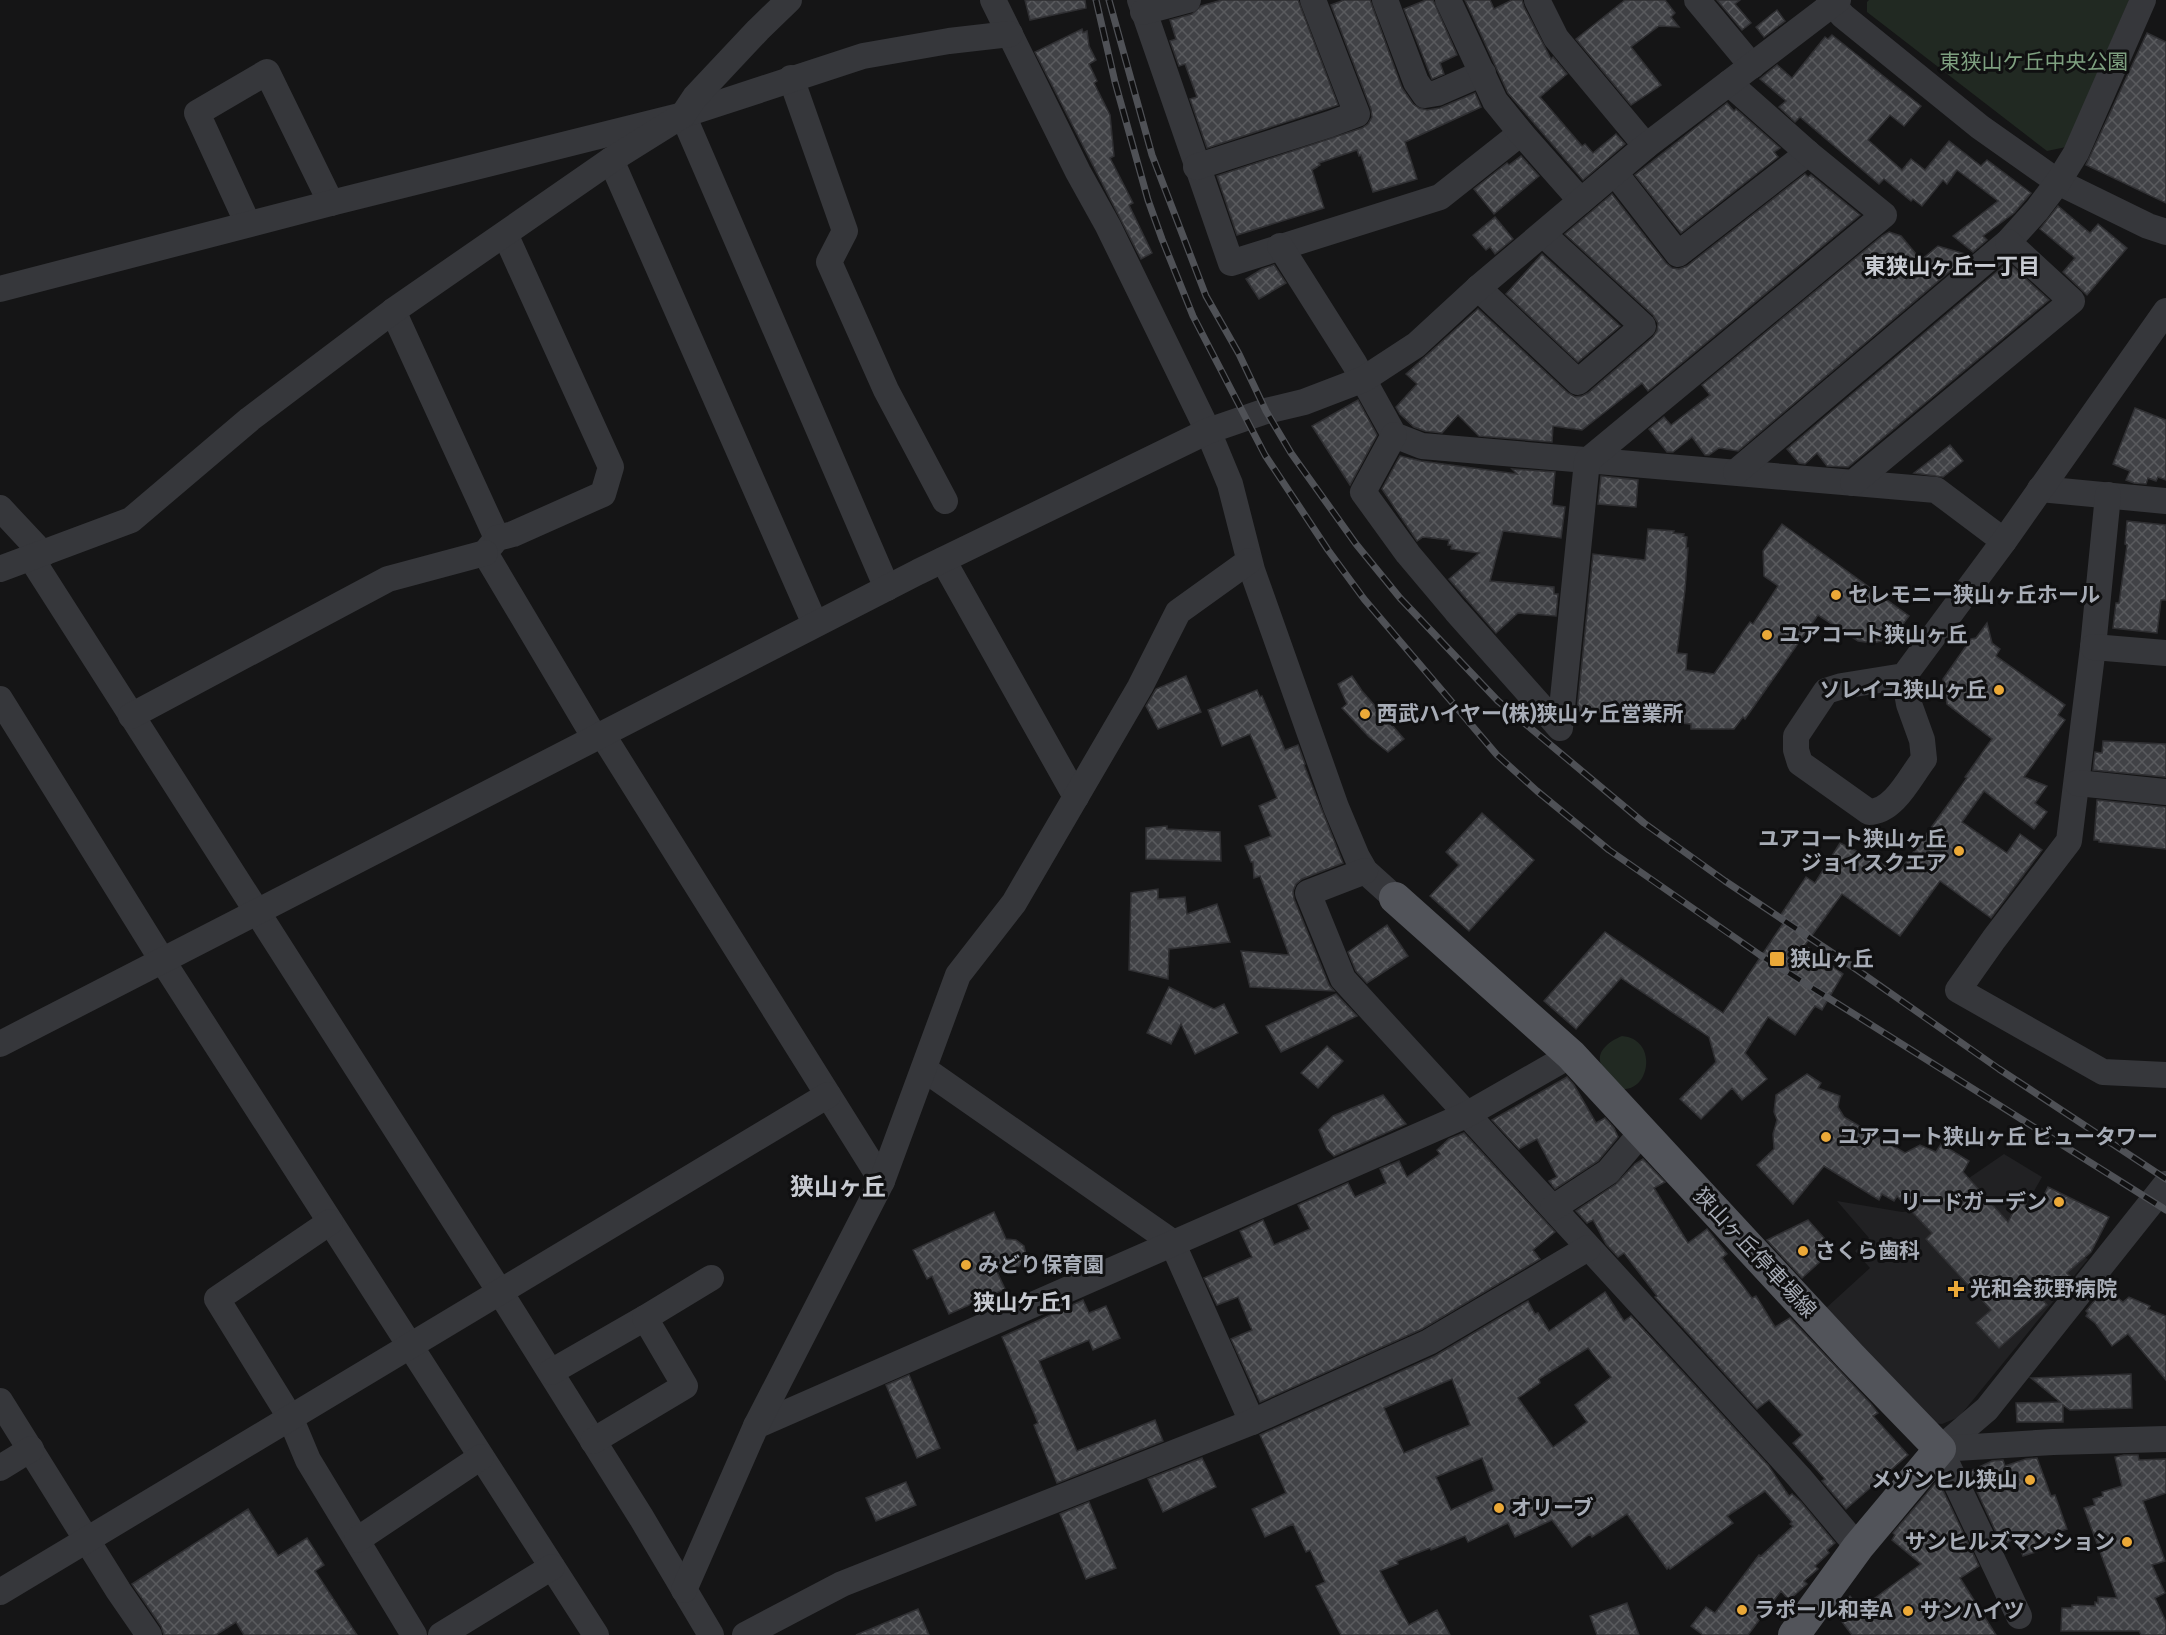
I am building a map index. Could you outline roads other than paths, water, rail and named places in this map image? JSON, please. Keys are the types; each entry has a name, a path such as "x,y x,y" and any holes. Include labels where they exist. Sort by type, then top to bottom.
{"main road":[{"name":"狭山ヶ丘停車場線","path":"1395,898 1571,1055 1851,1357 1940,1449"},
{"path":"1794,1635 1858,1547 1940,1449"}],"street":[{"path":"0,569 131,520 250,419 393,311 611,160 683,115 695,97 789,0"},
{"path":"993,0 1078,172 1108,226 1208,431 1230,484 1250,561 1336,807 1365,871 1395,898"},
{"path":"1188,0 1142,6 1231,263 1440,197 1521,133"},
{"path":"1196,167 1357,114 1313,0"},
{"path":"1385,0 1416,82 1425,95 1437,93 1483,74"},
{"path":"1448,0 1496,101 1581,201"},
{"path":"1538,0 1556,38 1646,146"},
{"path":"1697,0 1752,66"},
{"path":"1736,472 2007,242 2037,210 2076,153 2143,0"},
{"path":"0,1044 943,560 1208,431 1266,411 1304,402 1364,379 1416,345 1478,288 1646,146 1833,2 1843,16 1980,127 2058,182 2148,226 2166,232"},
{"path":"0,289 683,115 863,56 949,41 1010,34"},
{"path":"248,224 198,113 267,72 331,203"},
{"path":"791,78 845,231 829,262 886,390 945,501"},
{"path":"1394,435 1363,492 1408,554 1560,728 1587,461 1884,215 1808,153 1729,83"},
{"path":"683,115 887,588"},
{"path":"1615,173 1678,254 1808,153"},
{"path":"611,160 815,624"},
{"path":"131,716 388,579 491,546 603,494 611,467 505,234"},
{"path":"1478,288 1578,382 1643,326 1543,234"},
{"path":"1853,483 2072,301 2007,242"},
{"path":"1280,246 1364,379 1394,435 1422,446 1936,490 2004,541"},
{"path":"1904,676 1909,704 1922,740 1924,759 1890,804 1875,812 1869,812 1800,763 1796,750 1796,736 1826,691 1842,686 1904,676 2004,541 2166,310"},
{"path":"393,311 491,546 598,736 882,1181"},
{"path":"2040,489 2166,501"},
{"path":"2108,495 2093,647 2069,841 1958,990 2103,1072 2166,1074"},
{"path":"0,508 37,556 131,716 551,1372 711,1635"},
{"path":"943,560 1076,797"},
{"path":"684,1590 756,1426 882,1181 958,975 1014,903 1140,687 1178,612 1250,561"},
{"path":"2093,647 2166,653"},
{"path":"0,699 162,960 596,1635"},
{"path":"2077,783 2166,792"},
{"path":"1365,871 1308,893 1342,979 1799,1477 1858,1547"},
{"path":"756,1426 1466,1115 1571,1055"},
{"path":"924,1069 1172,1242 1252,1422"},
{"path":"0,1592 828,1095"},
{"path":"1553,1208 1608,1172 1643,1131"},
{"path":"1940,1449 1987,1409 2166,1184"},
{"path":"330,1222 217,1299 290,1417 308,1460 414,1635"},
{"path":"745,1635 842,1584 1252,1422 1429,1342 1588,1248"},
{"path":"551,1372 711,1278"},
{"path":"593,1441 685,1386 645,1318"},
{"path":"0,1401 118,1590 149,1635"},
{"path":"1940,1449 2053,1442 2166,1439"},
{"path":"0,1468 31,1449"},
{"path":"1940,1449 2019,1616"},
{"path":"357,1539 481,1457"},
{"path":"441,1635 552,1568"}],"railway":[{"path":"1096,0 1115,82 1148,200 1162,239 1193,316 1265,455 1328,550 1364,599 1497,755 1609,850 1760,955 2166,1210"},
{"path":"1109,0 1152,155 1206,296 1239,354 1266,411 1291,453 1356,544 1400,598 1498,701 1644,823 1999,1069 2166,1179"}],"place":[{"name":"セレモニー狭山ヶ丘ホール","path":"1836,595"},
{"name":"ユアコート狭山ヶ丘","path":"1767,635"},
{"name":"ソレイユ狭山ヶ丘","path":"1999,690"},
{"name":"西武ハイヤー(株)狭山ヶ丘営業所","path":"1365,714"},
{"name":"ユアコート狭山ヶ丘 ジョイスクエア","path":"1959,851"},
{"name":"狭山ヶ丘","path":"1777,959"},
{"name":"ユアコート狭山ヶ丘 ビュータワー","path":"1826,1137"},
{"name":"リードガーデン","path":"2059,1202"},
{"name":"さくら歯科","path":"1803,1251"},
{"name":"みどり保育園","path":"966,1265"},
{"name":"光和会荻野病院","path":"1956,1289"},
{"name":"メゾンヒル狭山","path":"2030,1480"},
{"name":"オリーブ","path":"1499,1508"},
{"name":"サンヒルズマンション","path":"2127,1542"},
{"name":"ラポール和幸A","path":"1742,1610"},
{"name":"サンハイツ","path":"1908,1611"}],"district":[{"name":"東狭山ヶ丘一丁目","path":"1952,266"},
{"name":"狭山ヶ丘","path":"838,1187"},
{"name":"狭山ケ丘1","path":"1022,1302"}],"park label":[{"name":"東狭山ケ丘中央公園","path":"2034,62"}]}
